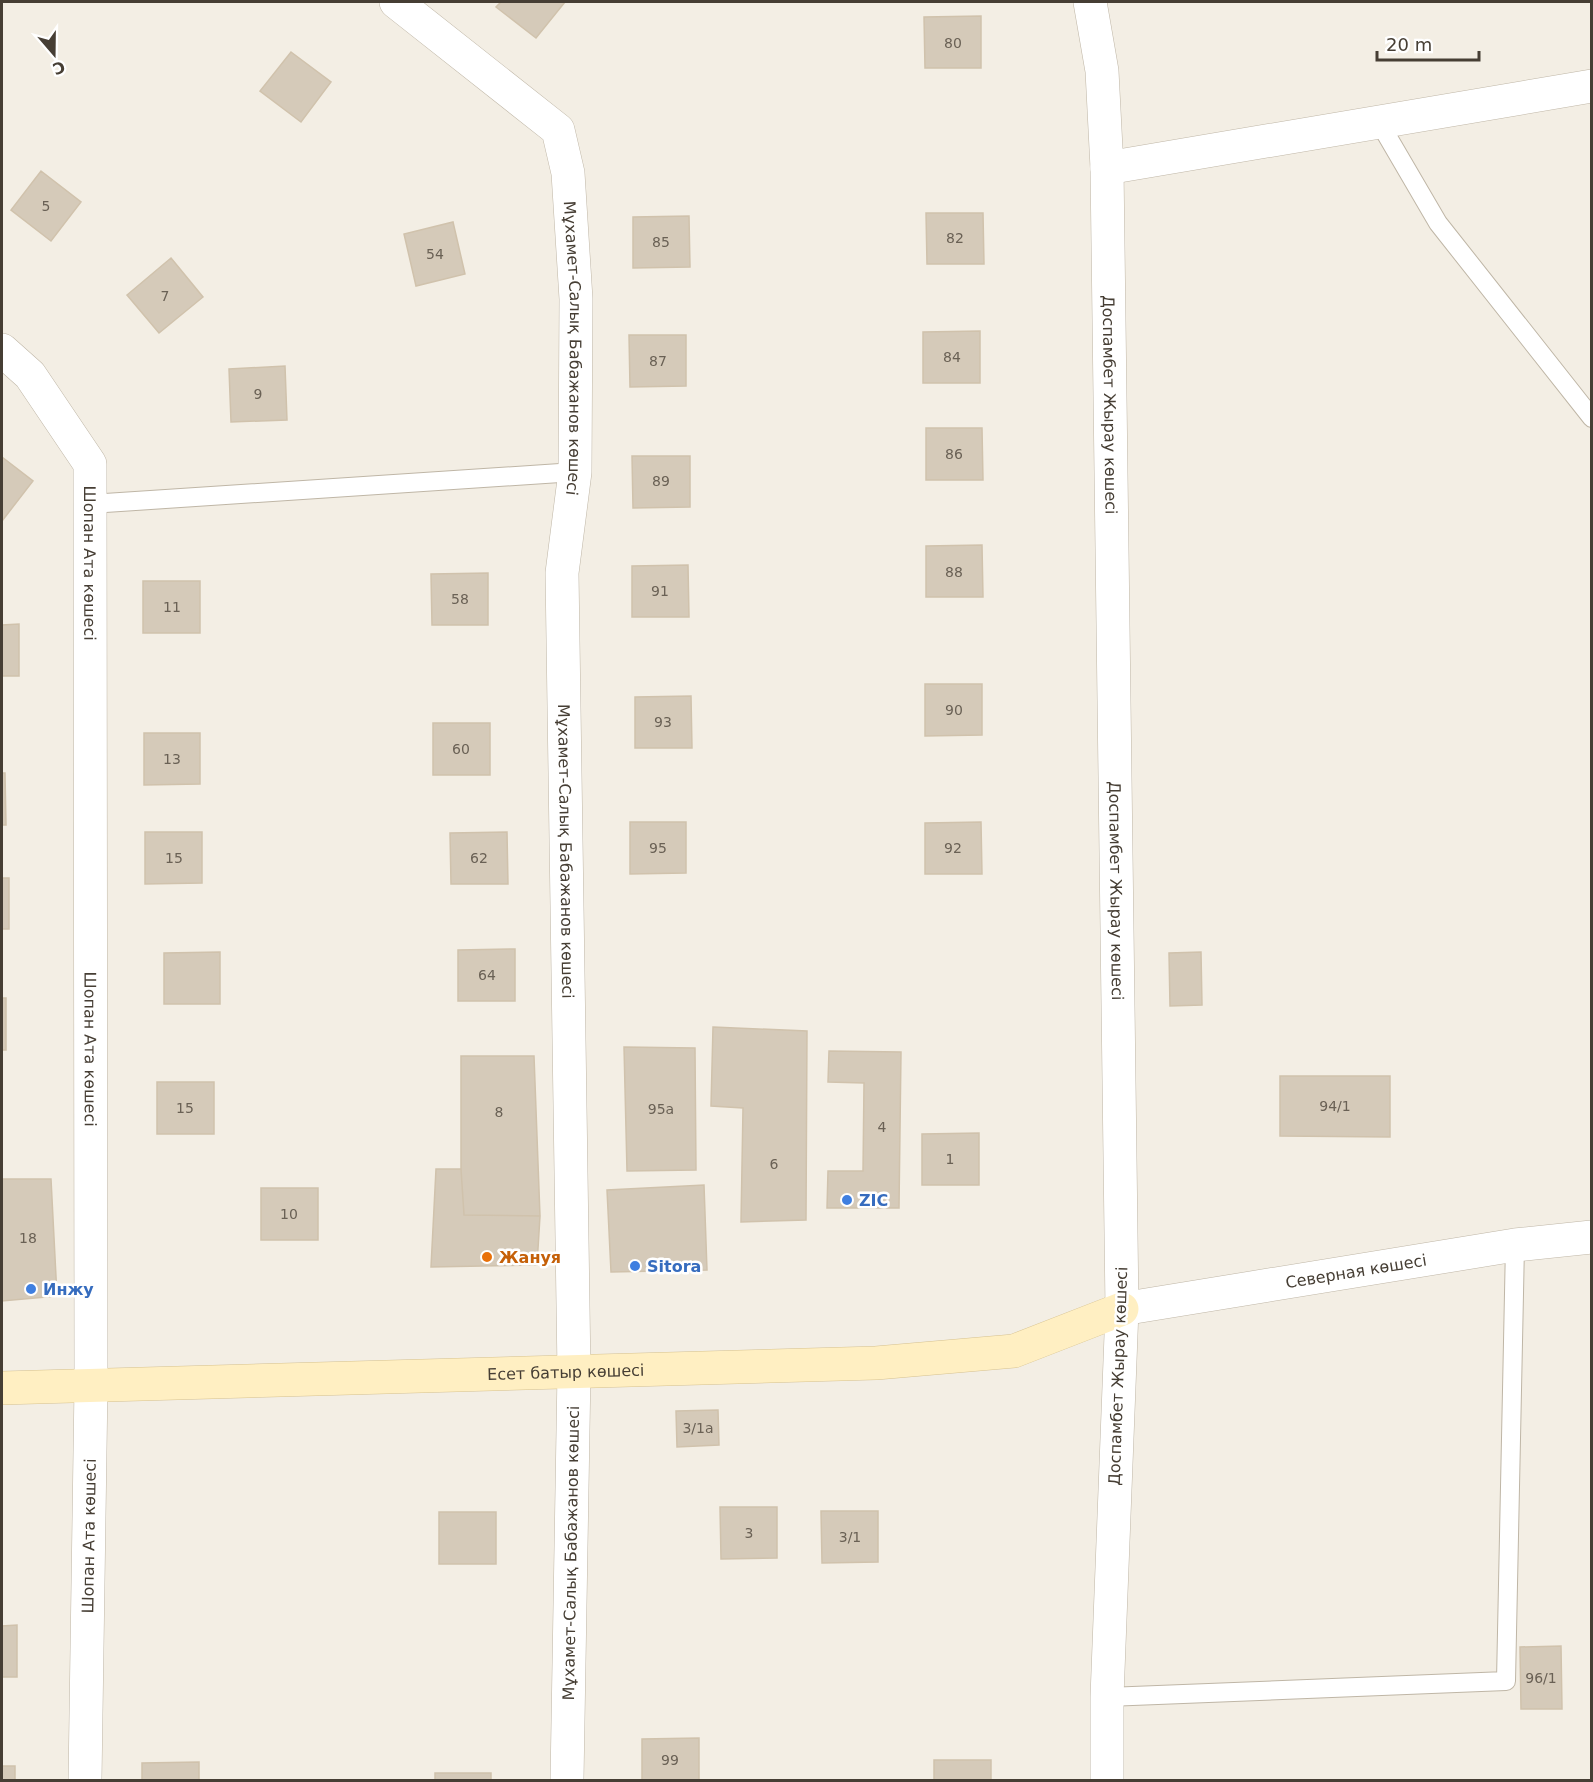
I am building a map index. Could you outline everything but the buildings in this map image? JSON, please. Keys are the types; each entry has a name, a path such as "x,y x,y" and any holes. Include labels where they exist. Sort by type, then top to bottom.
{"street":[{"name":"Мұхамет-Салық Бабажанов көшесі","path":"396,2 558,130 568,173 576,299 575,472 562,573 574,1372 567,1780"},
{"name":"Доспамбет Жырау көшесі","path":"1090,2 1102,71 1107,168 1122,1310 1107,1697 1107,1780"},
{"path":"1107,168 1592,86"},
{"name":"Шопан Ата көшесі","path":"2,350 30,375 90,464 92,1386 85,1780"},
{"name":"Северная көшесі","path":"1122,1310 1515,1245 1592,1237"},
{"name":"Есет батыр көшесі","path":"2,1388 876,1363 1014,1351 1122,1310"}],"lane":[{"path":"1379,122 1438,223 1592,418"},
{"path":"90,504 575,472"},
{"path":"1107,1697 1506,1681 1515,1245"}],"place":[{"name":"ZIC","path":"847,1200"},
{"name":"Жануя","path":"487,1257"},
{"name":"Sitora","path":"635,1266"},
{"name":"Инжу","path":"31,1289"}]}
